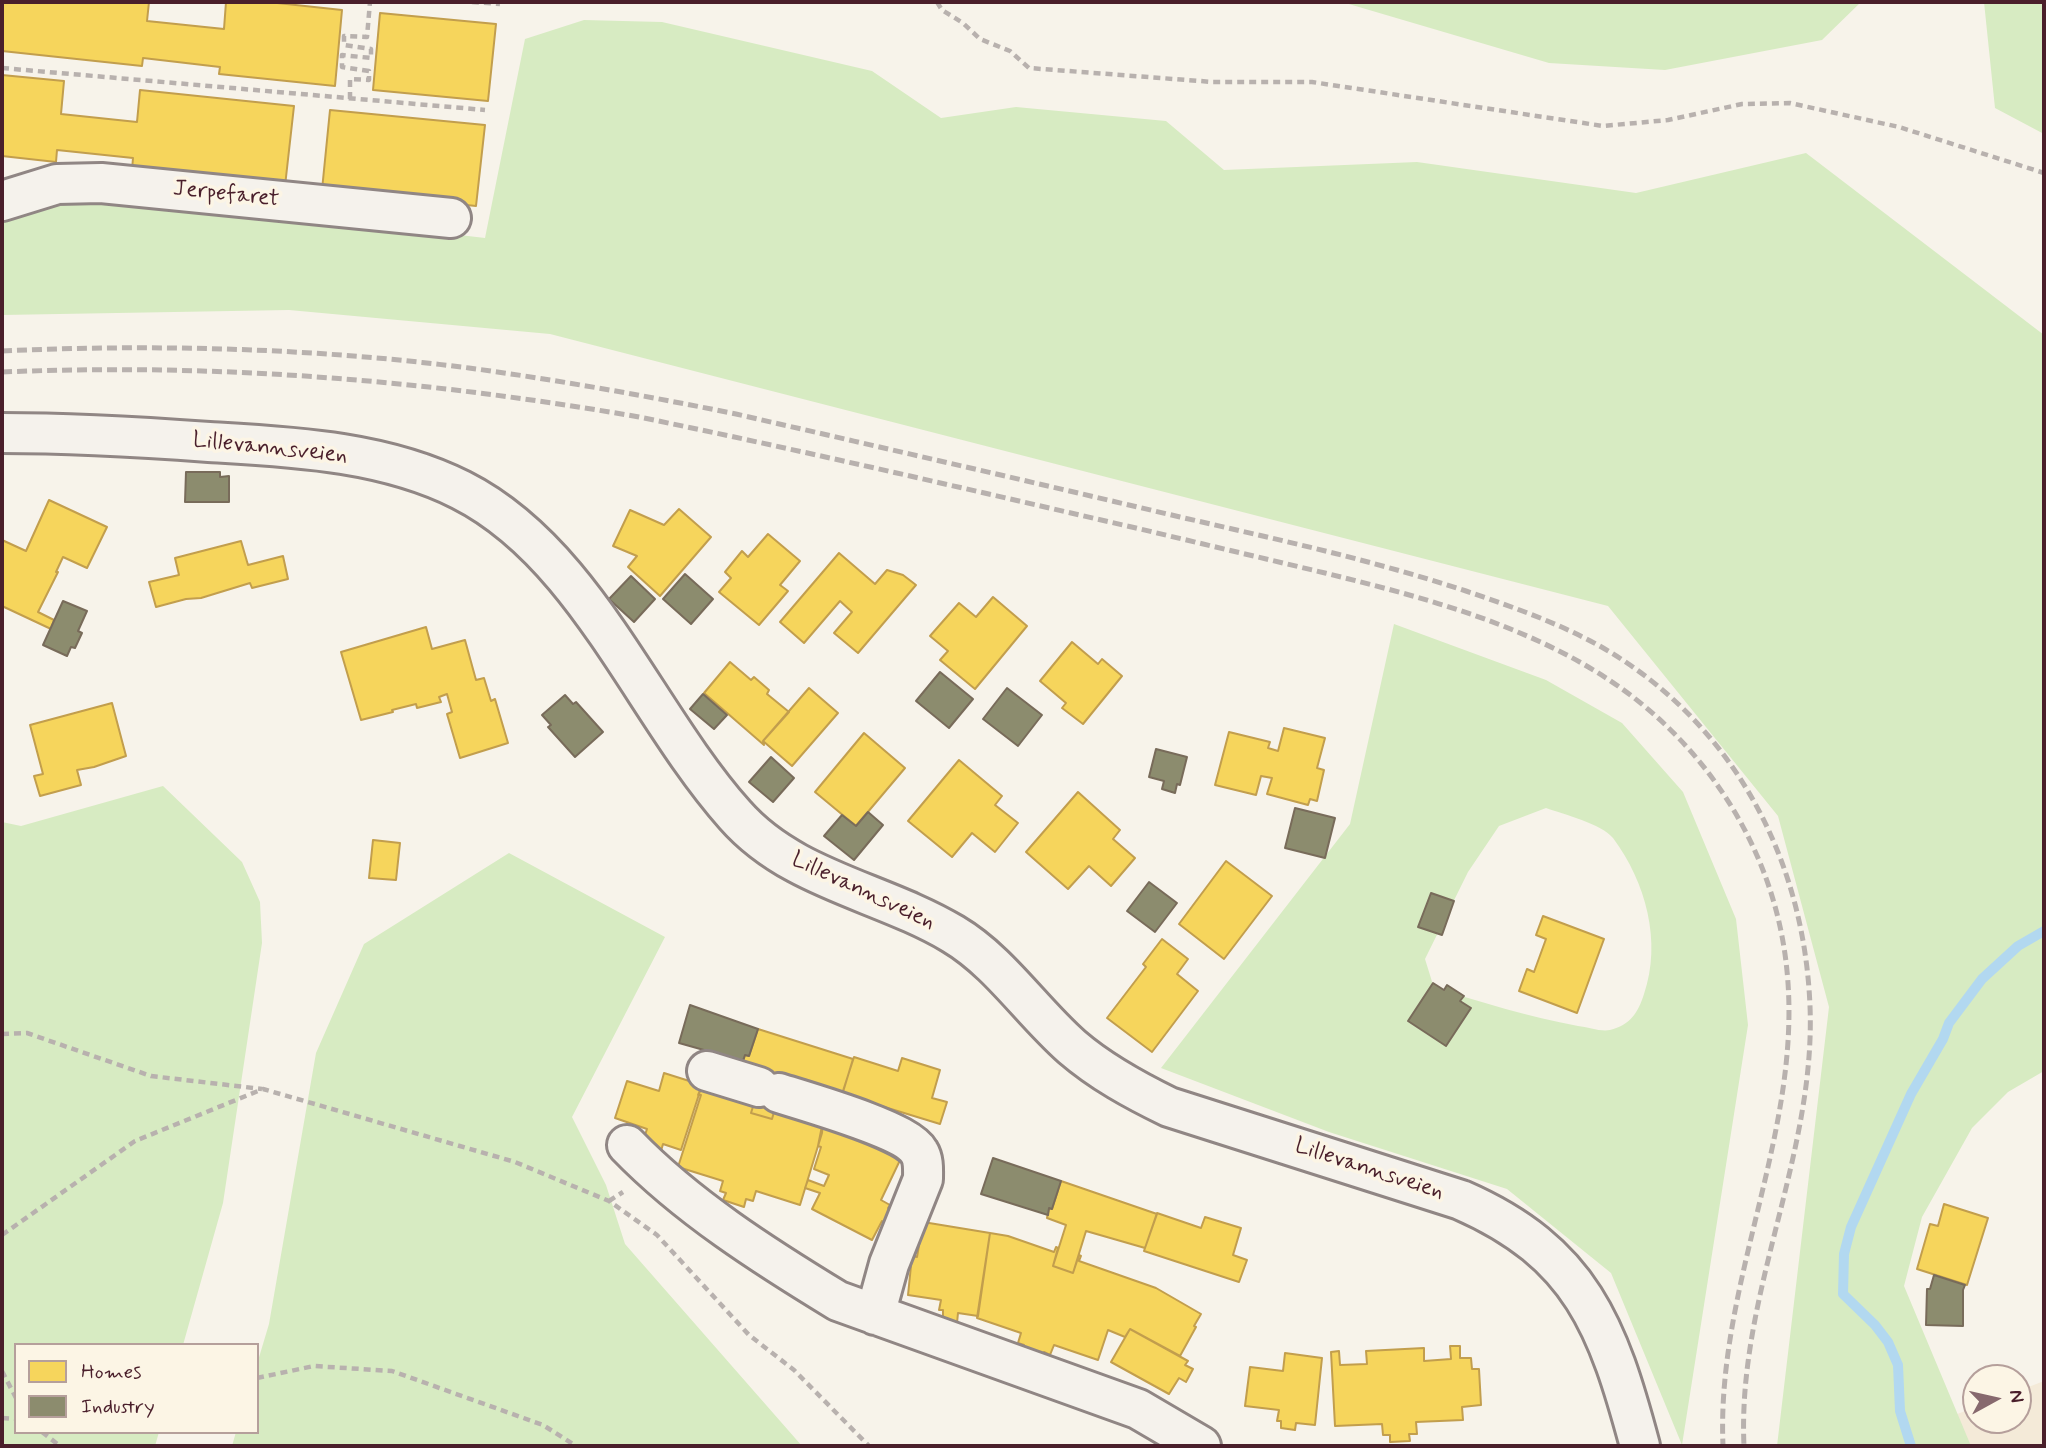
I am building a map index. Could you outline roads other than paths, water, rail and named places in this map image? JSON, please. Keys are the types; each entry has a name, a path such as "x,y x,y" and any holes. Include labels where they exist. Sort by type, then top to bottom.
{"street":[{"name":"Jerpefaret","path":"12,189 66,183 101,183 452,218"},
{"name":"Lillevannsveien","path":"2,433 285,447 362,458 411,470 459,488 506,516 537,545 570,583 707,781 737,817 772,848 789,860 824,877 916,914 957,936 988,961 1071,1046 1133,1090 1169,1107 1461,1200 1489,1212 1525,1236 1570,1277 1587,1301 1623,1383 1640,1446"},
{"path":"707,1071 890,1131 911,1142 919,1152 924,1165 923,1179 889,1264 875,1315"},
{"path":"627,1145 655,1174 793,1274 838,1301 1138,1409 1201,1446"}],"waterway":[{"path":"1911,1446 1900,1411 1898,1365 1888,1342 1875,1325 1843,1294 1844,1254 1851,1227 1911,1094 1943,1039 1949,1023 1982,979 2018,946 2044,931"}],"railway":[{"path":"2,351 177,348 352,356 469,368 636,395 736,414 1360,560 1499,603 1598,645 1645,676 1686,712 1722,753 1752,797 1775,846 1793,897 1805,950 1810,1006 1809,1062 1790,1171 1752,1335 1745,1390 1744,1446"},
{"path":"2,372 163,370 322,377 480,393 639,417 950,485 1363,583 1477,616 1514,630 1585,665 1652,712 1683,742 1710,775 1734,810 1753,848 1769,887 1780,928 1787,971 1789,1031 1783,1090 1732,1326 1724,1385 1723,1446"}]}
